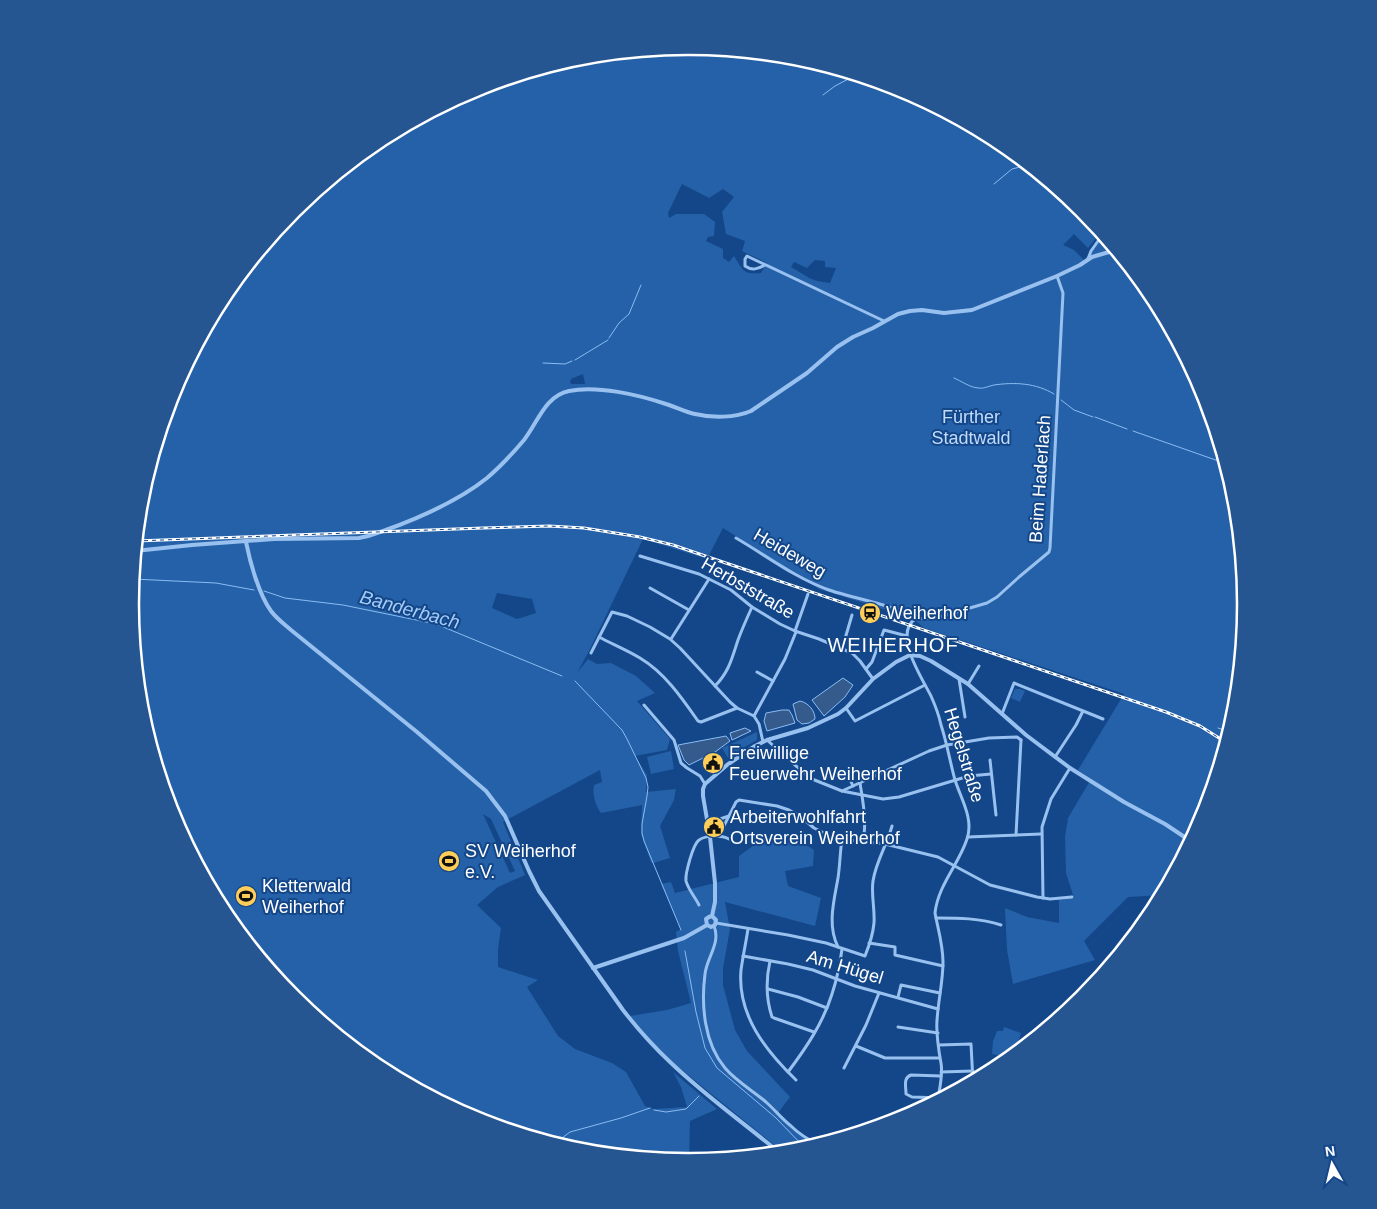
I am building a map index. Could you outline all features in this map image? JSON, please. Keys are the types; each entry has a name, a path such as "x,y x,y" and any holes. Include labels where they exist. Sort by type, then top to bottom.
{"street":[{"path":"1088,260 1090,251 1099,239"},
{"path":"142,551 192,545 292,539 359,538 382,532 420,516 470,490 487,478 524,440 547,405 561,394 569,391 600,390 630,394 707,416 744,414 807,373 837,347 898,314 922,310 944,313 972,310 1057,276 1080,266 1088,260 1110,252"},
{"path":"765,265 754,270 748,269 745,266 745,259 747,256 884,322"},
{"name":"Beim Haderlach","path":"915,619 938,617 987,603 997,597 1049,552 1064,293 1057,276"},
{"name":"Heideweg","path":"736,538 776,564 813,584 883,605 910,615 915,619"},
{"path":"246,542 249,557 263,595 274,615 486,791 508,821 534,881 622,1010 659,1052 701,1090 772,1147"},
{"name":"Herbststraße","path":"640,556 698,573 731,590 752,607 796,631 855,655 873,679"},
{"path":"670,640 709,579"},
{"path":"650,588 689,610"},
{"path":"754,716 785,659 808,594"},
{"path":"715,686 726,672 752,607"},
{"path":"590,653 612,612 628,616 641,623 670,640 692,659 737,708 754,716 765,741 804,774 842,791 883,799 969,776 991,774"},
{"path":"842,649 852,615"},
{"path":"910,655 907,636 912,621 915,619"},
{"path":"866,669 872,662 884,630 907,636"},
{"path":"599,636 642,658 658,671 672,685 698,721 701,722 737,708"},
{"path":"712,916 715,883 708,821 702,789 708,779 755,746 765,741 808,728 846,708 873,679 896,662 910,655 920,656 931,661 968,684 1055,758 1124,802 1165,824 1186,838"},
{"name":"Hegelstraße","path":"910,655 938,713 955,780 969,824 964,850 954,865 936,904 936,918"},
{"path":"968,684 979,666"},
{"path":"757,672 773,681"},
{"path":"959,679 965,717"},
{"path":"1002,714 1014,683 1103,719"},
{"path":"846,708 855,721 925,685"},
{"path":"644,705 674,740 681,763 700,776 705,784"},
{"path":"1055,758 1083,711"},
{"path":"1016,835 1021,740 1026,735"},
{"path":"842,791 929,751 947,745 989,738 1017,737 1021,740"},
{"path":"990,760 996,815"},
{"path":"1043,898 1041,834 1044,818 1051,799 1070,768"},
{"path":"848,775 853,786"},
{"path":"860,783 865,813 863,841"},
{"path":"719,835 736,802 739,800 778,806 800,816 821,832 842,839 885,844 938,857 990,885 1043,898 1072,897"},
{"path":"708,821 729,816"},
{"path":"717,820 724,824"},
{"path":"593,968 684,938 707,925 711,927 715,925 748,928 788,935 826,943 865,956 874,924 872,883 892,826"},
{"path":"968,837 1041,834"},
{"path":"699,905 686,882 693,850 699,840 719,835 729,839"},
{"path":"788,1072 803,1052 827,1008 836,979 841,948 833,934 832,924 842,839"},
{"path":"707,925 706,919 712,916"},
{"path":"712,916 716,919 716,937 705,973 704,999 706,1024 711,1046 730,1073 792,1127 810,1140"},
{"path":"939,1093 941,1061 939,1058 937,1023 943,954 936,918 969,919 1001,925"},
{"path":"748,928 741,972 744,1002 749,1017 764,1045 781,1066 796,1080"},
{"path":"869,944 894,947 895,955 943,966"},
{"name":"Am Hügel","path":"743,956 813,970 879,993 938,1009"},
{"path":"770,961 768,989 771,1014 774,1018 814,1032"},
{"path":"898,997 901,985 940,993"},
{"path":"768,989 798,997 827,1008"},
{"path":"844,1068 873,1010 879,993"},
{"path":"898,1027 938,1033"},
{"path":"931,1098 909,1096 906,1094 905,1080 907,1077 911,1075 973,1071 972,1044 939,1045"},
{"path":"856,1046 885,1058 939,1058"}],"green space":[{"name":"Fürther Stadtwald","path":"653,56 724,56 760,60 831,74 865,84 932,112 963,129 994,148 1051,191 1097,237 1088,248 1074,234 1063,245 1074,250 1084,260 1100,240 1145,299 1181,361 1209,428 1219,462 1227,497 1237,569 1237,640 1233,676 1219,747 1209,781 1181,848 1154,896 1128,897 1084,941 1095,960 1013,984 1007,950 1005,908 1027,917 1059,923 1059,900 1074,898 1066,873 1065,837 1068,818 1091,779 1078,770 1124,694 924,628 914,619 819,589 723,528 707,559 643,539 577,673 588,659 597,664 611,663 636,676 655,693 637,701 670,739 667,750 635,756 647,775 646,792 676,789 674,800 660,826 670,858 651,862 641,834 642,805 601,813 596,804 594,792 594,785 602,782 600,770 503,822 525,875 498,887 477,905 501,928 498,967 538,980 527,987 558,1036 575,1049 612,1063 626,1072 645,1106 654,1109 687,1107 681,1087 673,1072 717,1109 690,1121 689,1154 653,1153 581,1143 512,1125 478,1112 445,1097 383,1061 326,1018 306,999 307,997 304,997 275,967 253,939 232,910 196,848 168,781 158,747 150,712 140,640 140,569 144,533 158,462 168,428 196,361 213,330 232,299 275,242 326,191 354,169 383,148 445,112 512,84 546,74 581,66","holes":["682,184 709,198 723,189 734,197 722,212 726,234 745,241 742,251 767,263 761,273 747,272 734,256 729,262 723,258 723,249 706,241 708,237 714,236 715,222 704,214 676,214 669,218 668,213","815,260 825,261 825,267 836,268 830,283 813,279 791,267 794,262 807,268","583,374 585,384 570,383 571,379","497,593 532,599 536,613 517,619 492,608","483,814 491,819 515,871 510,873"]},
{"path":"1015,689 1025,691 1020,702 1011,698"},
{"path":"757,732 757,740 728,758 722,748"},
{"path":"671,751 674,769 651,774 647,757"},
{"path":"795,838 814,850 813,866 785,871 788,886 821,898 815,926 725,902 730,929 723,968 723,985 735,1030 747,1051 790,1097 778,1113 811,1140 776,1146 677,1066 653,1043 630,1016 667,1010 691,1003 678,951 676,932 681,929 661,884 671,882 675,893 739,877 739,856 757,843"},
{"path":"1004,1027 1021,1033 1018,1044 1001,1056 992,1054 993,1041 997,1031 1003,1031"}],"shaded area":[{"path":"843,678 853,685 845,697 824,716 812,700"},
{"path":"800,701 809,705 814,713 815,719 809,723 802,724 797,720 793,704"},
{"path":"789,710 795,723 767,731 764,721 766,713"},
{"path":"745,728 751,731 732,740 730,733"},
{"path":"726,736 730,741 715,752 689,765 684,760 678,745"}],"waterway":[{"path":"823,95 848,79"},
{"path":"994,184 1012,169 1020,167"},
{"path":"609,338 619,323 629,314 641,285"},
{"path":"575,360 608,340"},
{"path":"543,363 565,364 572,361"},
{"path":"954,378 976,388 1017,384 1033,386 1054,394"},
{"path":"1061,400 1074,410 1093,417"},
{"path":"1095,417 1127,429"},
{"path":"1133,431 1219,461"},
{"name":"Banderbach","path":"140,579 216,583 254,590"},
{"name":"Banderbach","path":"264,591 285,598 343,605 436,624 562,676"},
{"name":"Banderbach","path":"575,681 622,730 646,778 648,787 642,833 681,930"},
{"path":"1218,728 1223,730"},
{"name":"Banderbach","path":"685,951 696,1012 705,1048 717,1068 776,1118 799,1142"},
{"path":"654,1110 666,1112 686,1109 699,1096"},
{"path":"561,1139 570,1132 650,1108"}],"railway":[{"path":"143,541 549,526 584,528 640,537 673,545 1166,712 1200,726 1221,739"}],"place":[{"name":"Weiherhof","path":"870,613"},
{"name":"Freiwillige Feuerwehr Weiherhof","path":"713,763"},
{"name":"Arbeiterwohlfahrt Ortsverein Weiherhof","path":"714,827"},
{"name":"SV Weiherhof e.V.","path":"449,861"},
{"name":"Kletterwald Weiherhof","path":"246,896"}],"district":[{"name":"WEIHERHOF","path":"893,645"}]}
